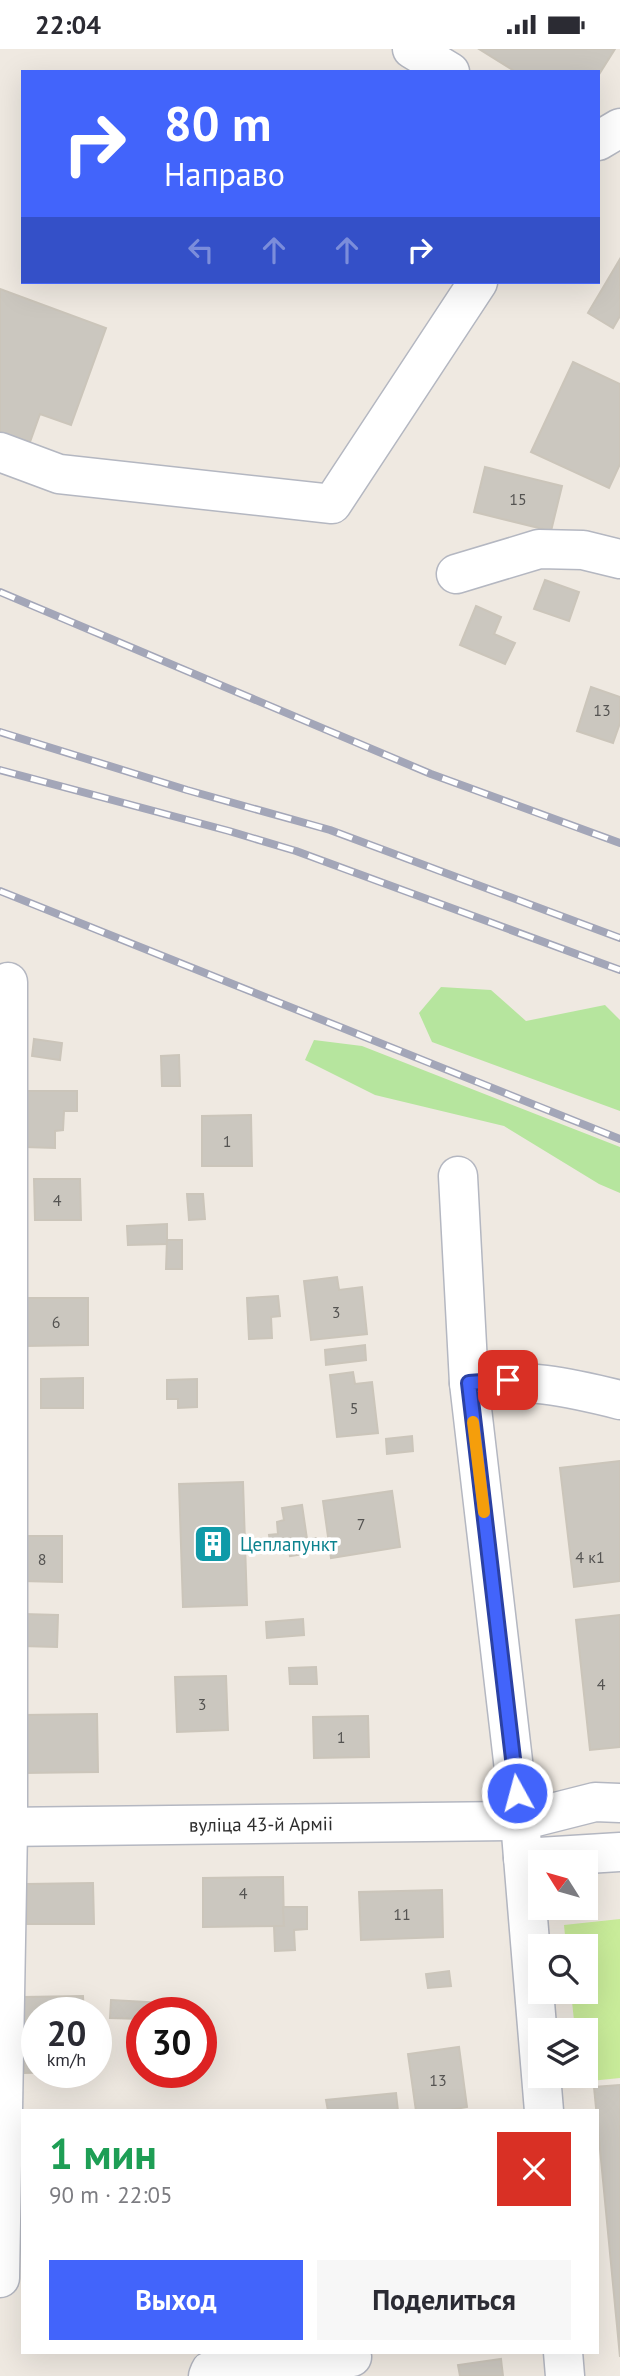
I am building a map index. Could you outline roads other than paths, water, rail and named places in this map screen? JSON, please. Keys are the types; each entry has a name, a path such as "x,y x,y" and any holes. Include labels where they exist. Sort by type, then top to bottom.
{"street":[{"path":"412,49 447,70"},
{"path":"600,140 620,128"},
{"path":"0,452 60,474 332,504 477,284"},
{"path":"456,574 539,549 583,549 620,559"},
{"path":"0,2278 8,982"},
{"path":"458,1176 469,1383 522,1839 544,2109"},
{"path":"469,1383 508,1380 565,1386 620,1400"},
{"path":"522,1839 596,1802 620,1803"},
{"name":"вуліца 43-й Арміі","path":"4,1828 522,1839"},
{"path":"522,1839 620,1852"},
{"path":"563,2354 565,2376"},
{"path":"208,2376 210,2371 352,2357"}],"railway":[{"path":"0,592 431,774 620,843"},
{"path":"0,732 187,790 330,830 620,938"},
{"path":"0,770 296,851 620,970"},
{"path":"0,891 620,1139"}],"place":[{"name":"Цеплапункт","path":"213,1544"}]}
